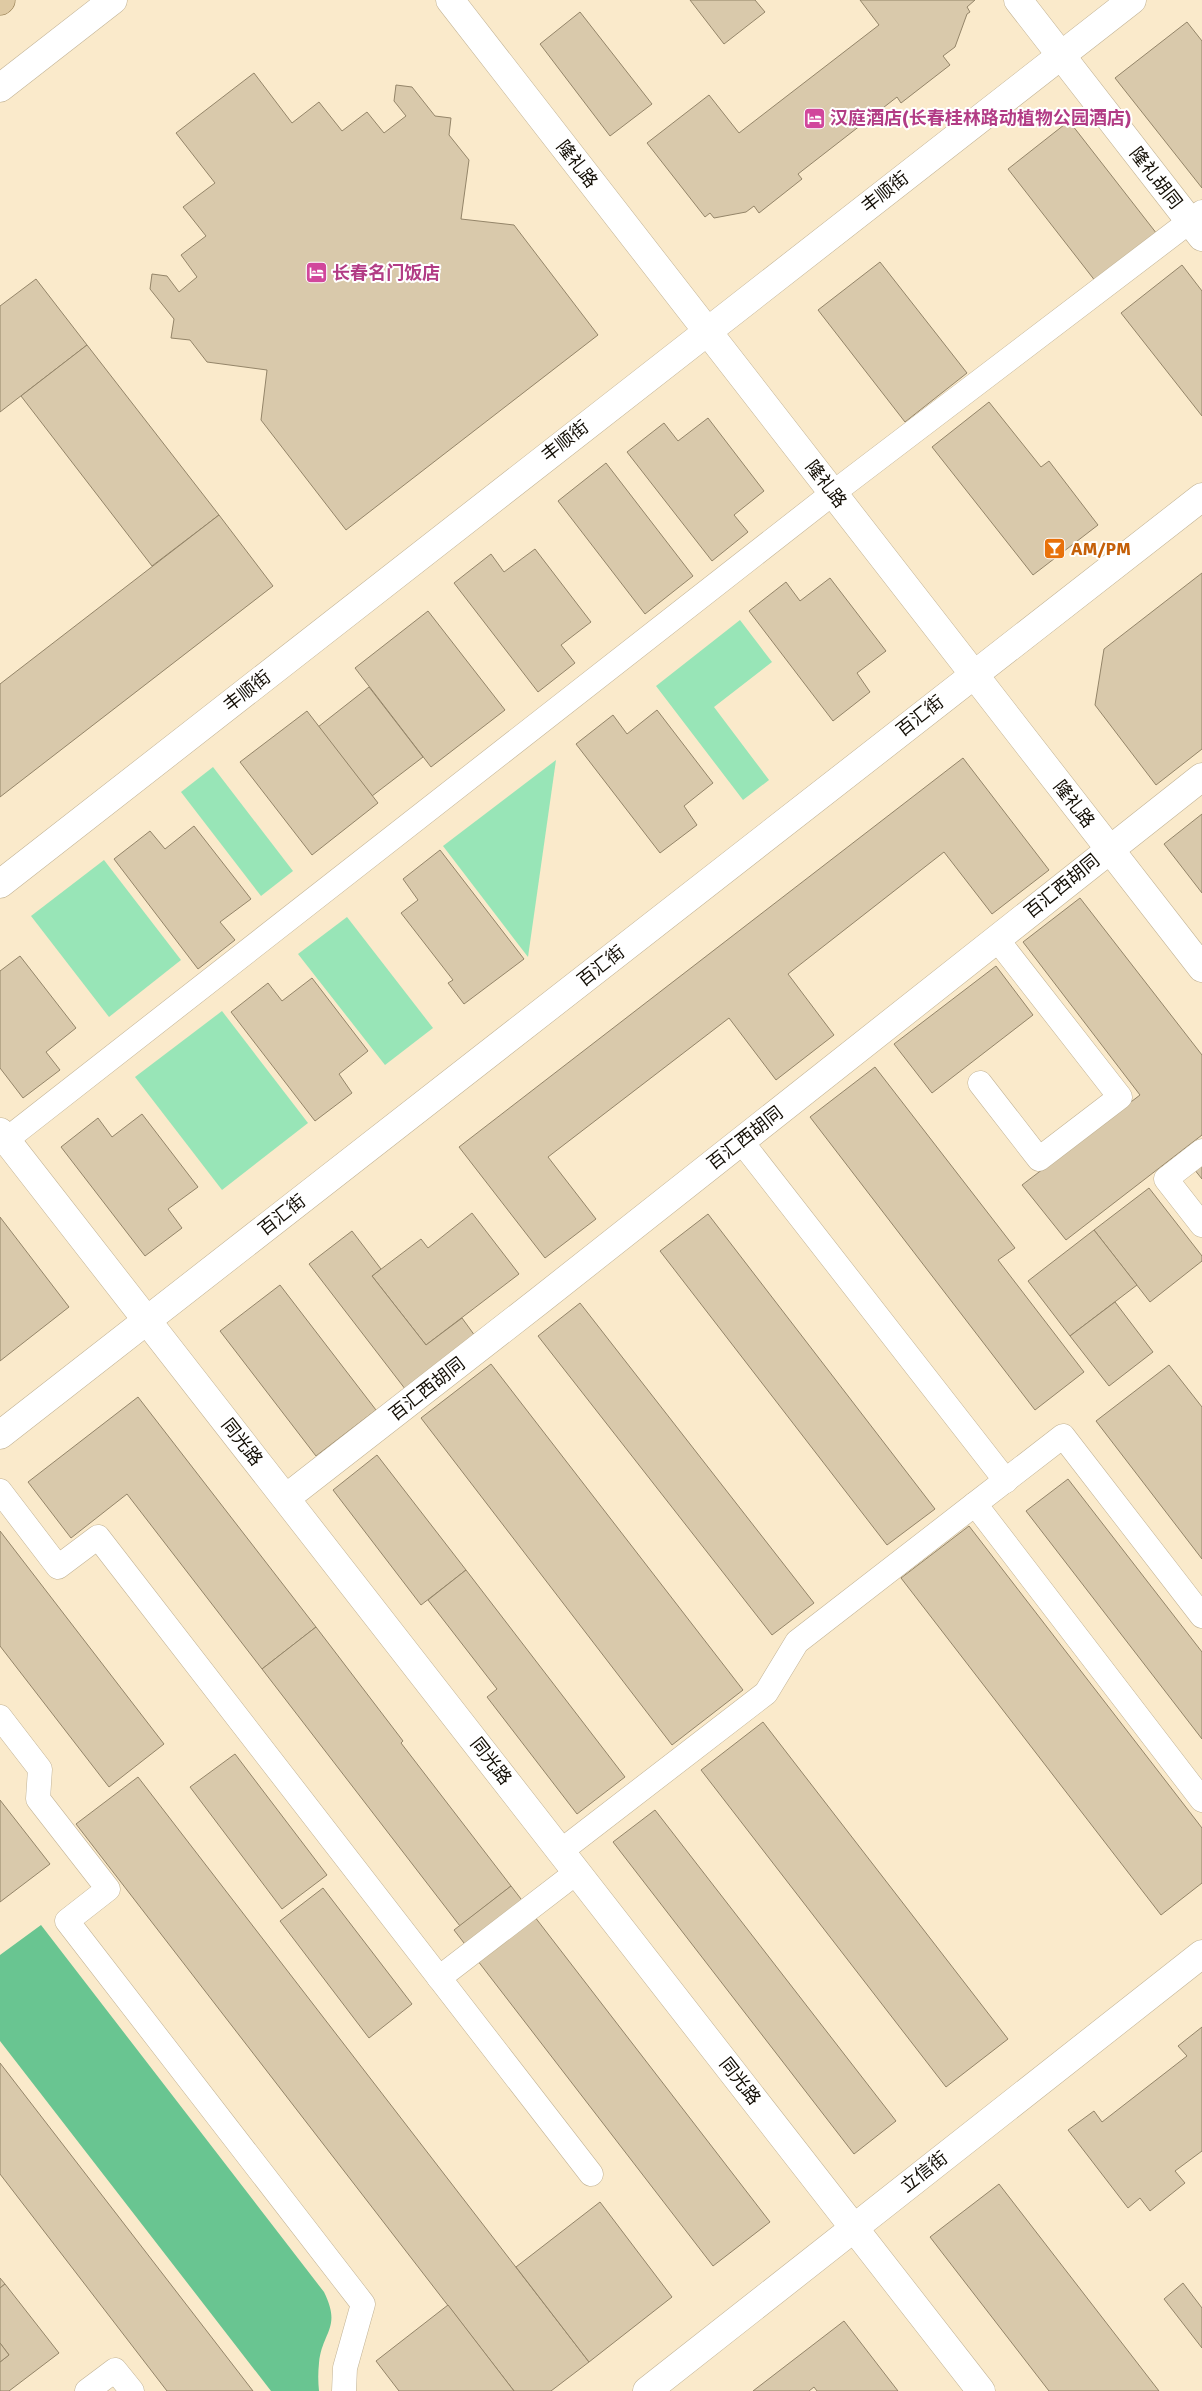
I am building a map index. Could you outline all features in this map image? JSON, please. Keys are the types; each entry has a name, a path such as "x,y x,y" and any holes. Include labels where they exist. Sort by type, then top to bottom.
{"street":[{"path":"0,88 113,0"},
{"name":"隆礼路","path":"450,0 1202,968"},
{"name":"隆礼胡同","path":"1018,0 1198,223"},
{"name":"丰顺街","path":"0,884 1132,0"},
{"name":"百汇街","path":"0,1435 1202,497"},
{"name":"百汇西胡同","path":"286,1498 540,1301 1109,848 1202,777"},
{"name":"同光路","path":"3,1136 981,2391"},
{"name":"立信街","path":"647,2391 1202,1954"}],"lane":[{"path":"3,1136 833,494 1198,223"},
{"path":"980,1083 1039,1159 1120,1097 996,938"},
{"path":"742,1140 1006,1481"},
{"path":"1202,1151 1166,1179 1202,1225"},
{"path":"439,1978 569,1861 766,1693 797,1642 1063,1436 1202,1616"},
{"path":"0,1491 58,1567 98,1537 591,2174"},
{"path":"975,1504 1202,1800"},
{"path":"0,1717 40,1769 38,1799 108,1889 67,1921 363,2304 345,2368 344,2391"},
{"path":"87,2391 115,2370 132,2391"}],"green space":[{"path":"740,620 772,662 714,707 769,780 743,800 656,686"},
{"path":"556,760 528,957 443,846"},
{"path":"213,767 293,871 261,896 181,792"},
{"path":"104,860 181,960 109,1017 31,916"},
{"path":"347,917 433,1028 385,1065 298,954"},
{"path":"222,1011 308,1123 222,1190 135,1077"},
{"path":"41,1925 324,2292 329,2304 331,2322 319,2363 319,2391 271,2391 0,2041 0,1955"}],"building":[{"path":"690,0 755,0 765,12 724,44"},
{"name":"汉庭酒店(长春桂林路动植物公园酒店)","path":"860,0 975,0 967,7 970,12 967,14 955,47 943,56 950,65 901,103 897,97 798,174 802,179 759,213 754,206 746,212 714,218 710,213 705,217 647,143 709,95 739,133 879,25"},
{"path":"580,12 652,104 610,136 540,44"},
{"path":"1187,22 1202,41 1202,188 1115,78"},
{"path":"254,73 292,123 319,102 342,131 367,112 384,133 406,116 394,101 396,85 412,87 435,116 451,118 449,135 469,160 461,219 514,225 598,335 346,530 261,420 267,370 207,362 190,340 171,338 174,319 150,289 152,274 167,276 179,292 197,277 181,255 206,236 183,207 215,183 176,133"},
{"path":"1069,121 1157,234 1096,282 1008,169"},
{"path":"880,262 967,373 905,422 818,310"},
{"path":"1182,265 1202,291 1202,416 1121,313"},
{"path":"36,279 87,345 0,412 0,306"},
{"path":"87,345 219,515 152,566 21,396"},
{"path":"989,402 1041,467 1049,461 1098,525 1033,575 932,447"},
{"path":"708,418 764,491 734,515 748,532 712,561 627,452 664,423 678,441"},
{"path":"606,463 693,576 645,614 558,501"},
{"path":"219,515 273,586 0,797 0,684"},
{"path":"535,549 591,622 561,645 575,663 538,692 454,583 491,554 504,572"},
{"path":"1202,573 1202,749 1156,785 1095,705 1104,649"},
{"path":"830,578 886,651 857,673 870,692 833,721 749,611 786,582 800,601"},
{"path":"428,611 505,710 431,767 355,668"},
{"path":"369,687 423,757 372,796 318,727"},
{"path":"657,710 713,783 684,806 697,825 660,853 576,744 613,715 627,734"},
{"path":"307,711 378,803 312,855 240,762"},
{"path":"963,758 1049,870 992,914 944,852 788,974 834,1035 776,1080 729,1018 548,1157 596,1219 545,1258 459,1147"},
{"path":"1202,814 1202,893 1164,844"},
{"path":"194,826 251,899 220,922 235,940 198,969 114,859 150,831 165,849"},
{"path":"440,850 524,959 464,1004 448,983 453,980 401,913 418,900 403,879"},
{"path":"1080,898 1202,1055 1202,1135 1066,1240 1022,1185 1140,1095 1023,942"},
{"path":"20,956 76,1028 46,1052 60,1070 23,1098 0,1068 0,971"},
{"path":"996,966 1033,1015 932,1093 894,1044"},
{"path":"312,978 368,1051 339,1074 352,1093 315,1121 231,1012 268,983 282,1001"},
{"path":"875,1067 1015,1248 998,1260 1084,1372 1035,1410 810,1117"},
{"path":"142,1114 198,1187 168,1209 182,1228 145,1256 61,1147 98,1118 112,1137"},
{"path":"1202,1163 1202,1179 1194,1169"},
{"path":"1149,1188 1202,1256 1202,1261 1150,1302 1094,1230"},
{"path":"472,1213 519,1274 426,1345 372,1276 421,1239 428,1248"},
{"path":"708,1214 935,1509 887,1545 660,1251"},
{"path":"0,1217 69,1307 0,1361"},
{"path":"1094,1230 1137,1285 1070,1336 1028,1281"},
{"path":"352,1231 381,1269 372,1276 426,1345 462,1318 478,1340 409,1394 309,1264"},
{"path":"280,1285 376,1410 316,1456 220,1331"},
{"path":"1115,1302 1153,1352 1109,1386 1070,1336"},
{"path":"580,1303 814,1603 772,1635 538,1336"},
{"path":"491,1364 743,1690 672,1745 421,1418"},
{"path":"1169,1365 1202,1407 1202,1559 1096,1421"},
{"path":"138,1397 316,1627 262,1669 127,1494 71,1538 28,1482"},
{"path":"377,1455 466,1570 421,1605 333,1490"},
{"path":"1068,1479 1202,1652 1202,1739 1026,1511"},
{"path":"969,1526 1202,1828 1202,1883 1161,1915 901,1578"},
{"path":"0,1531 164,1744 109,1787 0,1646"},
{"path":"466,1570 625,1777 577,1814 487,1697 497,1689 428,1600"},
{"path":"316,1627 403,1741 401,1743 511,1886 460,1926 262,1669"},
{"path":"763,1722 1008,2039 946,2087 701,1770"},
{"path":"235,1754 327,1875 282,1909 190,1787"},
{"path":"138,1777 589,2362 551,2391 514,2391 76,1824"},
{"path":"0,1800 50,1864 0,1902"},
{"path":"655,1810 896,2121 854,2154 613,1842"},
{"path":"511,1886 770,2222 713,2266 454,1930"},
{"path":"323,1888 412,2004 369,2038 280,1921"},
{"path":"1202,2027 1202,2151 1175,2171 1185,2183 1150,2211 1140,2198 1128,2208 1068,2130 1094,2111 1102,2122 1187,2056 1178,2046"},
{"path":"0,2063 253,2391 167,2391 0,2174"},
{"path":"999,2184 1159,2391 1049,2391 930,2237"},
{"path":"600,2202 672,2297 589,2362 516,2267"},
{"path":"0,2278 5,2284 0,2288"},
{"path":"1183,2283 1202,2308 1202,2348 1164,2299"},
{"path":"5,2284 59,2353 9,2391 0,2391 0,2362 9,2355 0,2343 0,2288"},
{"path":"448,2305 514,2391 399,2391 376,2361"},
{"path":"844,2321 898,2391 817,2391 814,2387 809,2391 753,2391"},
{"path":"0,2343 9,2355 0,2362"}],"place":[{"name":"汉庭酒店(长春桂林路动植物公园酒店)","path":"814,118"},
{"name":"长春名门饭店","path":"316,273"},
{"name":"AM/PM","path":"1055,549"}]}
